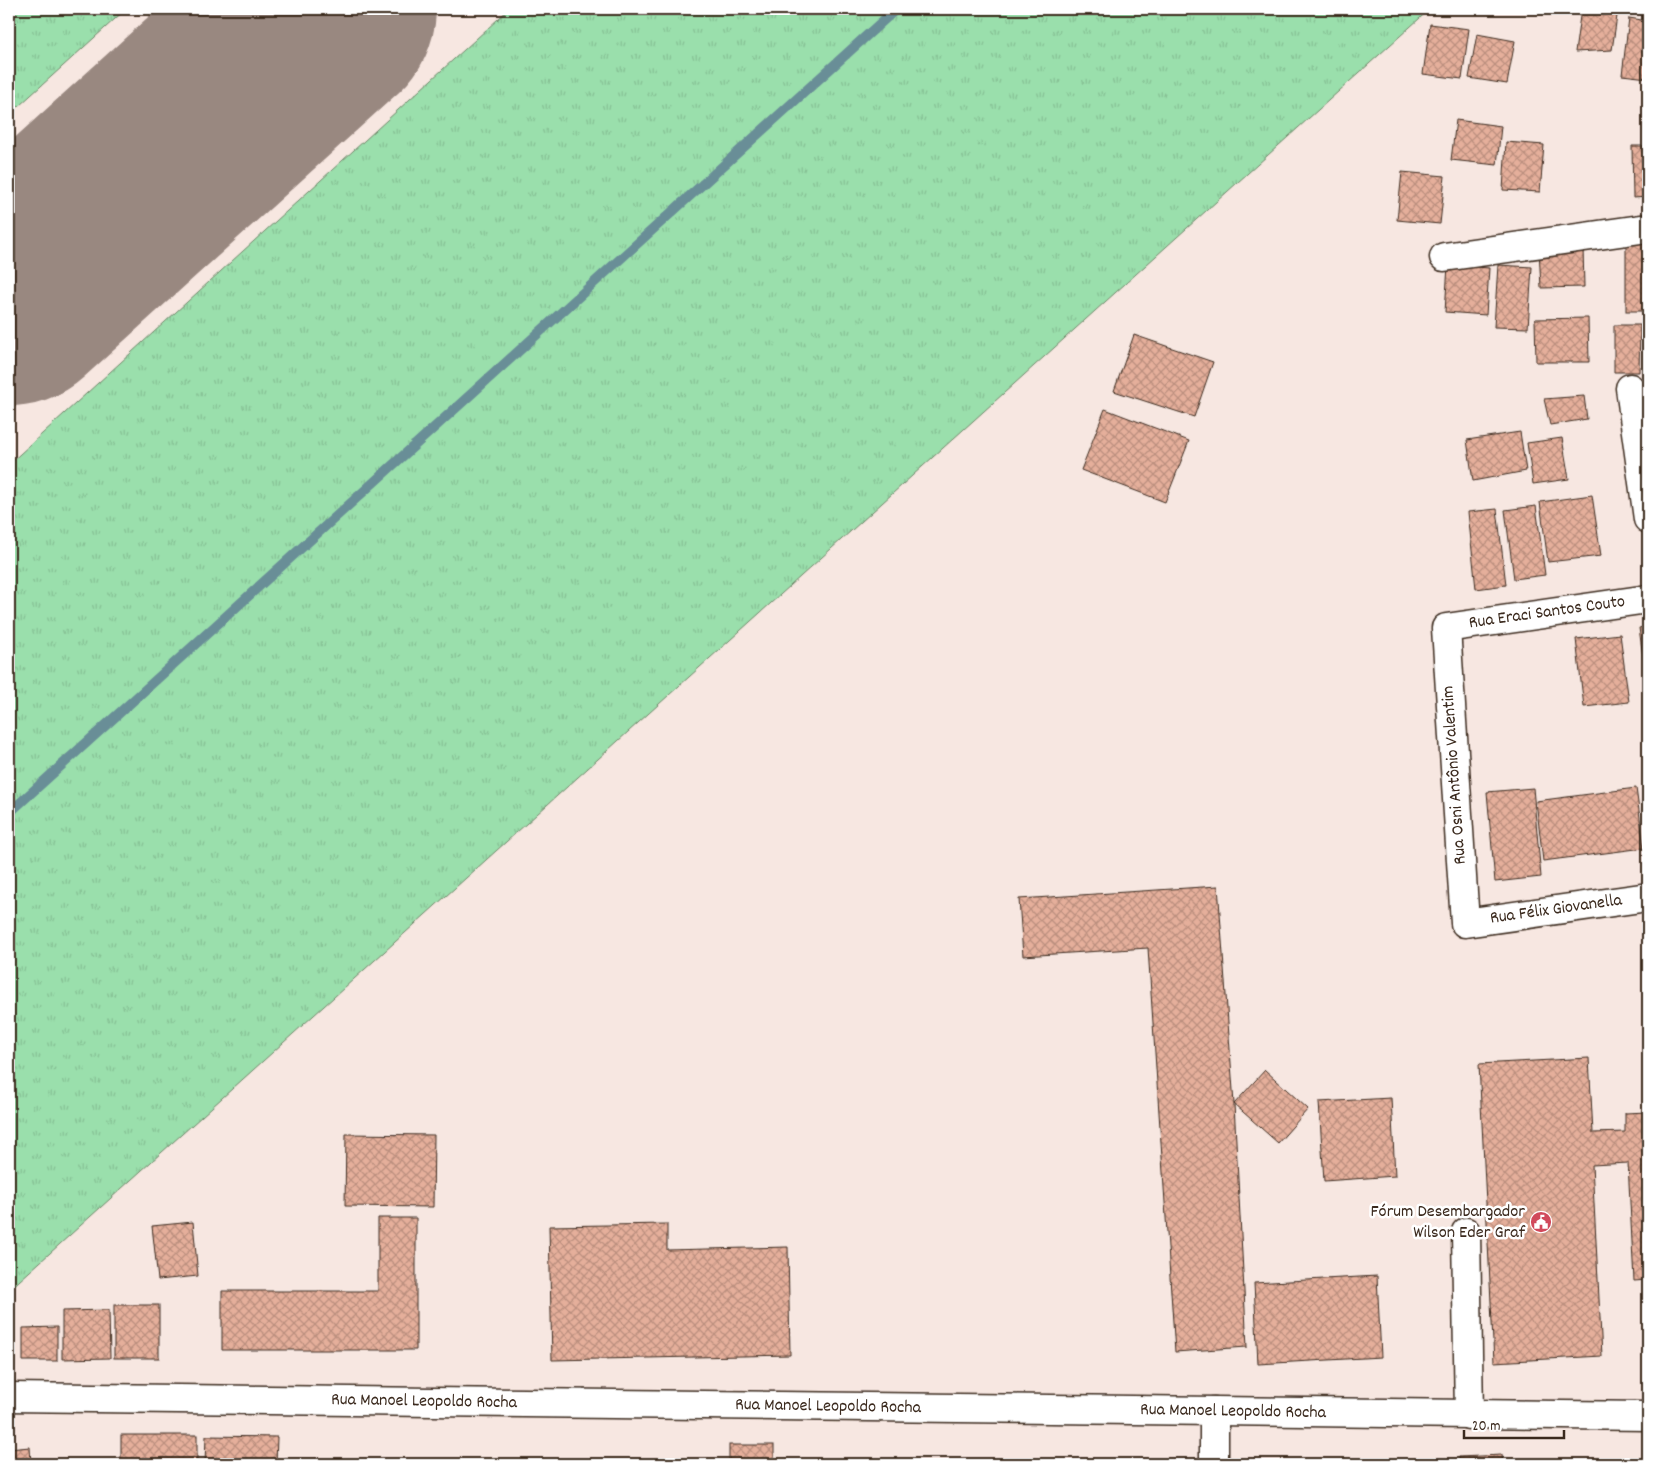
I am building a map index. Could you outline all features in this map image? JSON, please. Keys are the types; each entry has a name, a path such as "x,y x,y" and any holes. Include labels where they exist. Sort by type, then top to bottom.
{"main road":[{"path":"1444,257 1648,228"},
{"path":"1630,388 1648,518"},
{"name":"Rua Eraci Santos Couto","path":"1446,628 1648,599"},
{"name":"Rua Osni Antônio Valentim","path":"1446,628 1465,923"},
{"name":"Rua Félix Giovanella","path":"1465,923 1648,897"},
{"path":"1466,1232 1469,1415"},
{"name":"Rua Manoel Leopoldo Rocha","path":"9,1397 1648,1416"},
{"path":"1214,1412 1214,1464"}],"green space":[{"path":"9,9 126,9 9,115"},
{"path":"509,9 1430,9 9,1290 9,464"}],"building":[{"path":"1581,9 1618,9 1612,50 1575,52"},
{"path":"1629,18 1648,21 1648,78 1622,75"},
{"path":"1430,24 1469,29 1462,79 1423,74"},
{"path":"1477,34 1515,41 1507,84 1469,78"},
{"path":"1456,120 1501,126 1497,165 1451,160"},
{"path":"1506,142 1544,145 1540,192 1503,190"},
{"path":"1632,146 1648,146 1648,197 1633,198"},
{"path":"1402,172 1445,176 1440,224 1397,220"},
{"path":"1626,241 1648,241 1648,311 1626,311"},
{"path":"1583,248 1584,287 1541,288 1539,249"},
{"path":"1448,265 1489,268 1486,315 1445,312"},
{"path":"1498,265 1532,267 1528,328 1494,327"},
{"path":"1588,318 1589,362 1536,362 1535,319"},
{"path":"1614,325 1640,325 1639,372 1614,372"},
{"path":"1134,335 1213,362 1194,417 1114,391"},
{"path":"1584,396 1587,419 1550,425 1544,399"},
{"path":"1105,409 1189,441 1165,502 1081,470"},
{"path":"1520,432 1526,471 1473,481 1467,440"},
{"path":"1562,438 1569,479 1533,484 1527,443"},
{"path":"1592,495 1601,556 1548,562 1540,502"},
{"path":"1536,506 1545,575 1514,579 1505,510"},
{"path":"1497,509 1506,585 1476,589 1468,512"},
{"path":"1648,626 1648,693 1639,628"},
{"path":"1620,634 1629,702 1584,707 1576,639"},
{"path":"1533,788 1541,877 1495,882 1487,792"},
{"path":"1636,788 1644,848 1543,861 1536,801"},
{"path":"1218,886 1234,1104 1247,1347 1175,1352 1148,948 1023,956 1019,899"},
{"name":"Fórum Desembargador Wilson Eder Graf","path":"1589,1058 1593,1133 1625,1132 1625,1113 1648,1112 1648,1280 1634,1281 1628,1163 1592,1165 1602,1356 1494,1362 1479,1064"},
{"path":"1265,1070 1308,1109 1278,1143 1234,1104"},
{"path":"1391,1098 1395,1176 1324,1181 1319,1102"},
{"path":"346,1134 434,1135 433,1207 345,1206"},
{"path":"378,1218 416,1218 416,1350 222,1350 222,1291 378,1291"},
{"path":"193,1222 198,1276 158,1280 152,1226"},
{"path":"667,1224 667,1250 788,1247 790,1355 552,1360 549,1226"},
{"path":"1377,1276 1381,1357 1258,1364 1254,1283"},
{"path":"114,1305 159,1305 159,1358 114,1358"},
{"path":"109,1310 110,1358 62,1359 62,1311"},
{"path":"57,1327 57,1361 23,1361 23,1328"},
{"path":"121,1435 197,1435 197,1464 121,1464"},
{"path":"206,1436 277,1437 276,1464 205,1464"},
{"path":"729,1445 774,1445 774,1464 729,1464"},
{"path":"30,1447 31,1464 9,1464 9,1449"},
{"path":"1502,1455 1503,1464 1460,1464 1459,1457"},
{"path":"284,1459 329,1459 329,1464 284,1464"},
{"path":"1414,1461 1415,1464 1372,1464"},
{"path":"376,1463 439,1464 376,1464"}],"waterway":[{"path":"9,813 896,9"}],"runway":[{"path":"9,294 324,9"}],"place":[{"name":"Fórum Desembargador Wilson Eder Graf","path":"1541,1222"}]}
